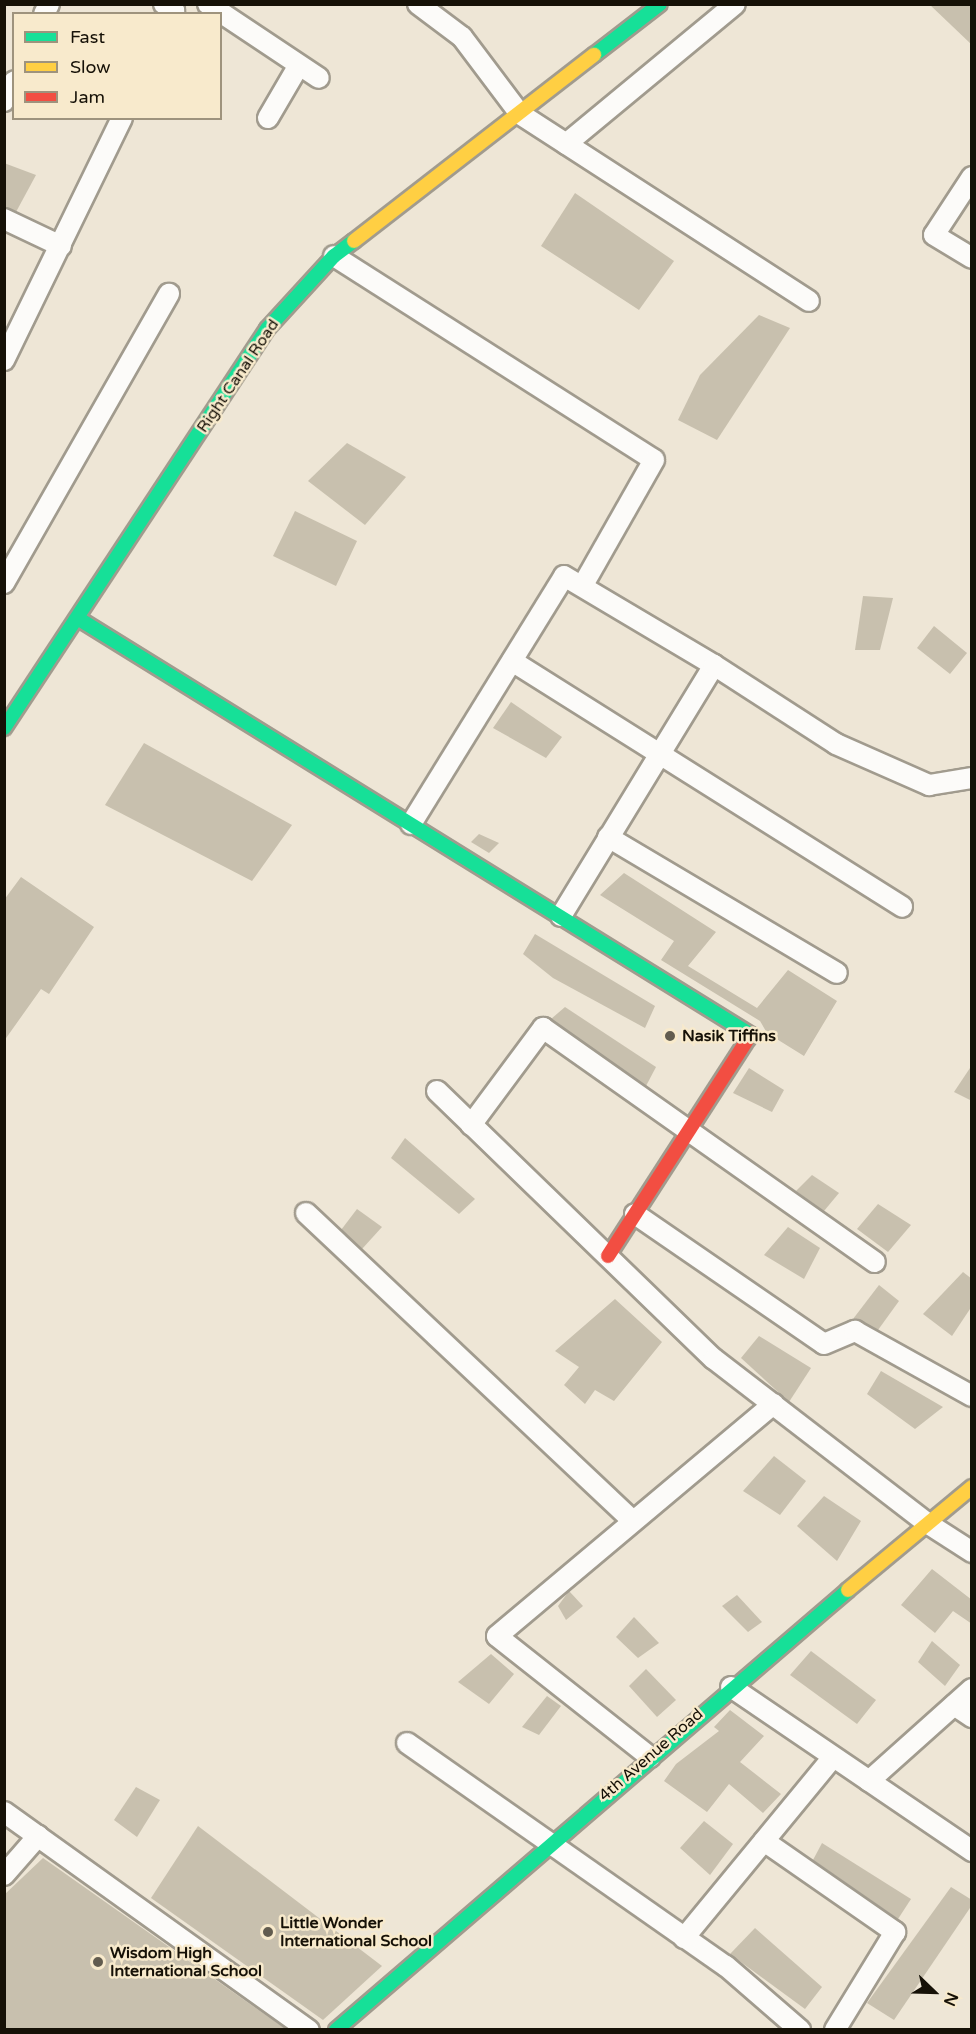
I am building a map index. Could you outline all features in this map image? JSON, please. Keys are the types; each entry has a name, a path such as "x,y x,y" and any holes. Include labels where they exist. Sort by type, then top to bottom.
{"street":[{"path":"418,4 462,37 520,114 809,302"},
{"path":"566,144 735,4"},
{"name":"Right Canal Road","path":"4,728 79,619 267,328 333,256 520,114 656,6"},
{"path":"222,13 319,78"},
{"path":"268,118 299,65"},
{"path":"4,101 12,85"},
{"path":"4,360 62,246 121,120"},
{"path":"972,177 934,236 972,258"},
{"path":"4,219 62,246"},
{"path":"333,256 654,460 583,585"},
{"path":"4,583 169,294"},
{"path":"411,824 564,576 583,585 714,665 836,744 929,785 972,778"},
{"path":"79,619 561,915 751,1035 608,1256"},
{"path":"512,661 902,907"},
{"path":"561,915 714,665"},
{"path":"608,837 837,973"},
{"path":"471,1125 543,1028 876,1262"},
{"path":"437,1091 714,1359 927,1522 972,1552"},
{"path":"306,1213 633,1521"},
{"path":"636,1214 824,1344 855,1332 972,1396"},
{"path":"650,1757 496,1636 773,1404"},
{"name":"4th Avenue Road","path":"336,2030 731,1687 927,1522 972,1487"},
{"path":"731,1687 972,1851"},
{"path":"869,1781 972,1689"},
{"path":"954,1705 972,1717"},
{"path":"406,1743 726,1966 800,2030"},
{"path":"684,1938 833,1756"},
{"path":"4,1812 309,2030"},
{"path":"4,1875 38,1836"},
{"path":"764,1841 896,1932 835,2030"}],"building":[{"path":"929,4 972,4 972,45"},
{"path":"4,163 36,175 16,212 4,207"},
{"path":"575,193 674,261 639,310 541,246"},
{"path":"759,315 790,328 717,440 678,420 700,375"},
{"path":"347,443 406,477 365,525 308,481"},
{"path":"295,511 357,541 336,586 273,556"},
{"path":"863,596 893,598 880,650 855,650"},
{"path":"934,626 967,653 950,674 917,648"},
{"path":"511,702 562,737 546,758 493,728"},
{"path":"144,743 292,825 252,881 105,805"},
{"path":"479,834 499,843 489,853 471,842"},
{"path":"624,873 716,932 688,966 757,1008 788,970 837,1001 804,1056 767,1033 760,1021 661,960 674,941 600,895"},
{"path":"21,877 94,927 49,994 41,989 4,1041 4,900"},
{"path":"535,934 655,1006 645,1028 553,978 523,954"},
{"path":"565,1007 656,1067 646,1086 551,1019"},
{"path":"972,1065 972,1101 954,1092"},
{"path":"749,1068 784,1090 772,1112 733,1093"},
{"path":"405,1138 475,1199 459,1214 391,1158"},
{"path":"812,1175 839,1193 824,1211 796,1191"},
{"path":"878,1204 911,1225 888,1252 857,1229"},
{"path":"357,1209 382,1227 362,1249 341,1230"},
{"path":"788,1227 820,1248 804,1279 764,1255"},
{"path":"963,1272 972,1279 972,1306 952,1336 923,1314"},
{"path":"879,1285 899,1301 878,1330 853,1319"},
{"path":"615,1299 662,1342 614,1401 595,1390 585,1404 564,1385 579,1367 555,1351"},
{"path":"759,1336 811,1368 789,1402 741,1358"},
{"path":"881,1371 943,1407 915,1429 867,1394"},
{"path":"774,1456 806,1481 780,1515 743,1491"},
{"path":"824,1496 861,1521 837,1561 797,1526"},
{"path":"932,1569 972,1600 972,1624 953,1611 935,1633 901,1605"},
{"path":"569,1591 583,1606 566,1620 558,1606"},
{"path":"737,1595 762,1622 748,1632 722,1606"},
{"path":"634,1617 659,1643 638,1658 616,1637"},
{"path":"932,1641 960,1665 945,1686 918,1662"},
{"path":"811,1651 876,1700 857,1724 790,1675"},
{"path":"491,1654 514,1674 489,1704 458,1682"},
{"path":"646,1669 676,1700 657,1717 629,1686"},
{"path":"547,1696 561,1706 539,1735 522,1727"},
{"path":"730,1710 764,1736 740,1762 781,1794 763,1813 729,1784 707,1812 664,1781 676,1764 719,1731 714,1727"},
{"path":"136,1787 160,1800 137,1837 114,1820"},
{"path":"704,1821 733,1844 710,1875 680,1848"},
{"name":"Little Wonder International School","path":"198,1826 382,1966 323,2020 151,1898"},
{"path":"822,1843 911,1899 898,1919 813,1860"},
{"name":"Wisdom High International School","path":"43,1858 287,2030 4,2030 4,1895"},
{"path":"951,1887 972,1900 972,1905 894,2020 867,2003"},
{"path":"755,1928 822,1987 805,2009 730,1954"}],"traffic: fast":[{"path":"594,55 660,4"},
{"path":"4,728 267,329 334,256 354,241"},
{"path":"79,619 751,1035 748,1039"},
{"path":"336,2030 848,1590"}],"traffic: slow":[{"path":"354,241 594,55"},
{"path":"848,1590 972,1487"}],"traffic: jam":[{"path":"608,1256 748,1039"}],"place":[{"name":"Nasik Tiffins","path":"670,1036"},
{"name":"Little Wonder International School","path":"268,1932"},
{"name":"Wisdom High International School","path":"98,1962"}]}
